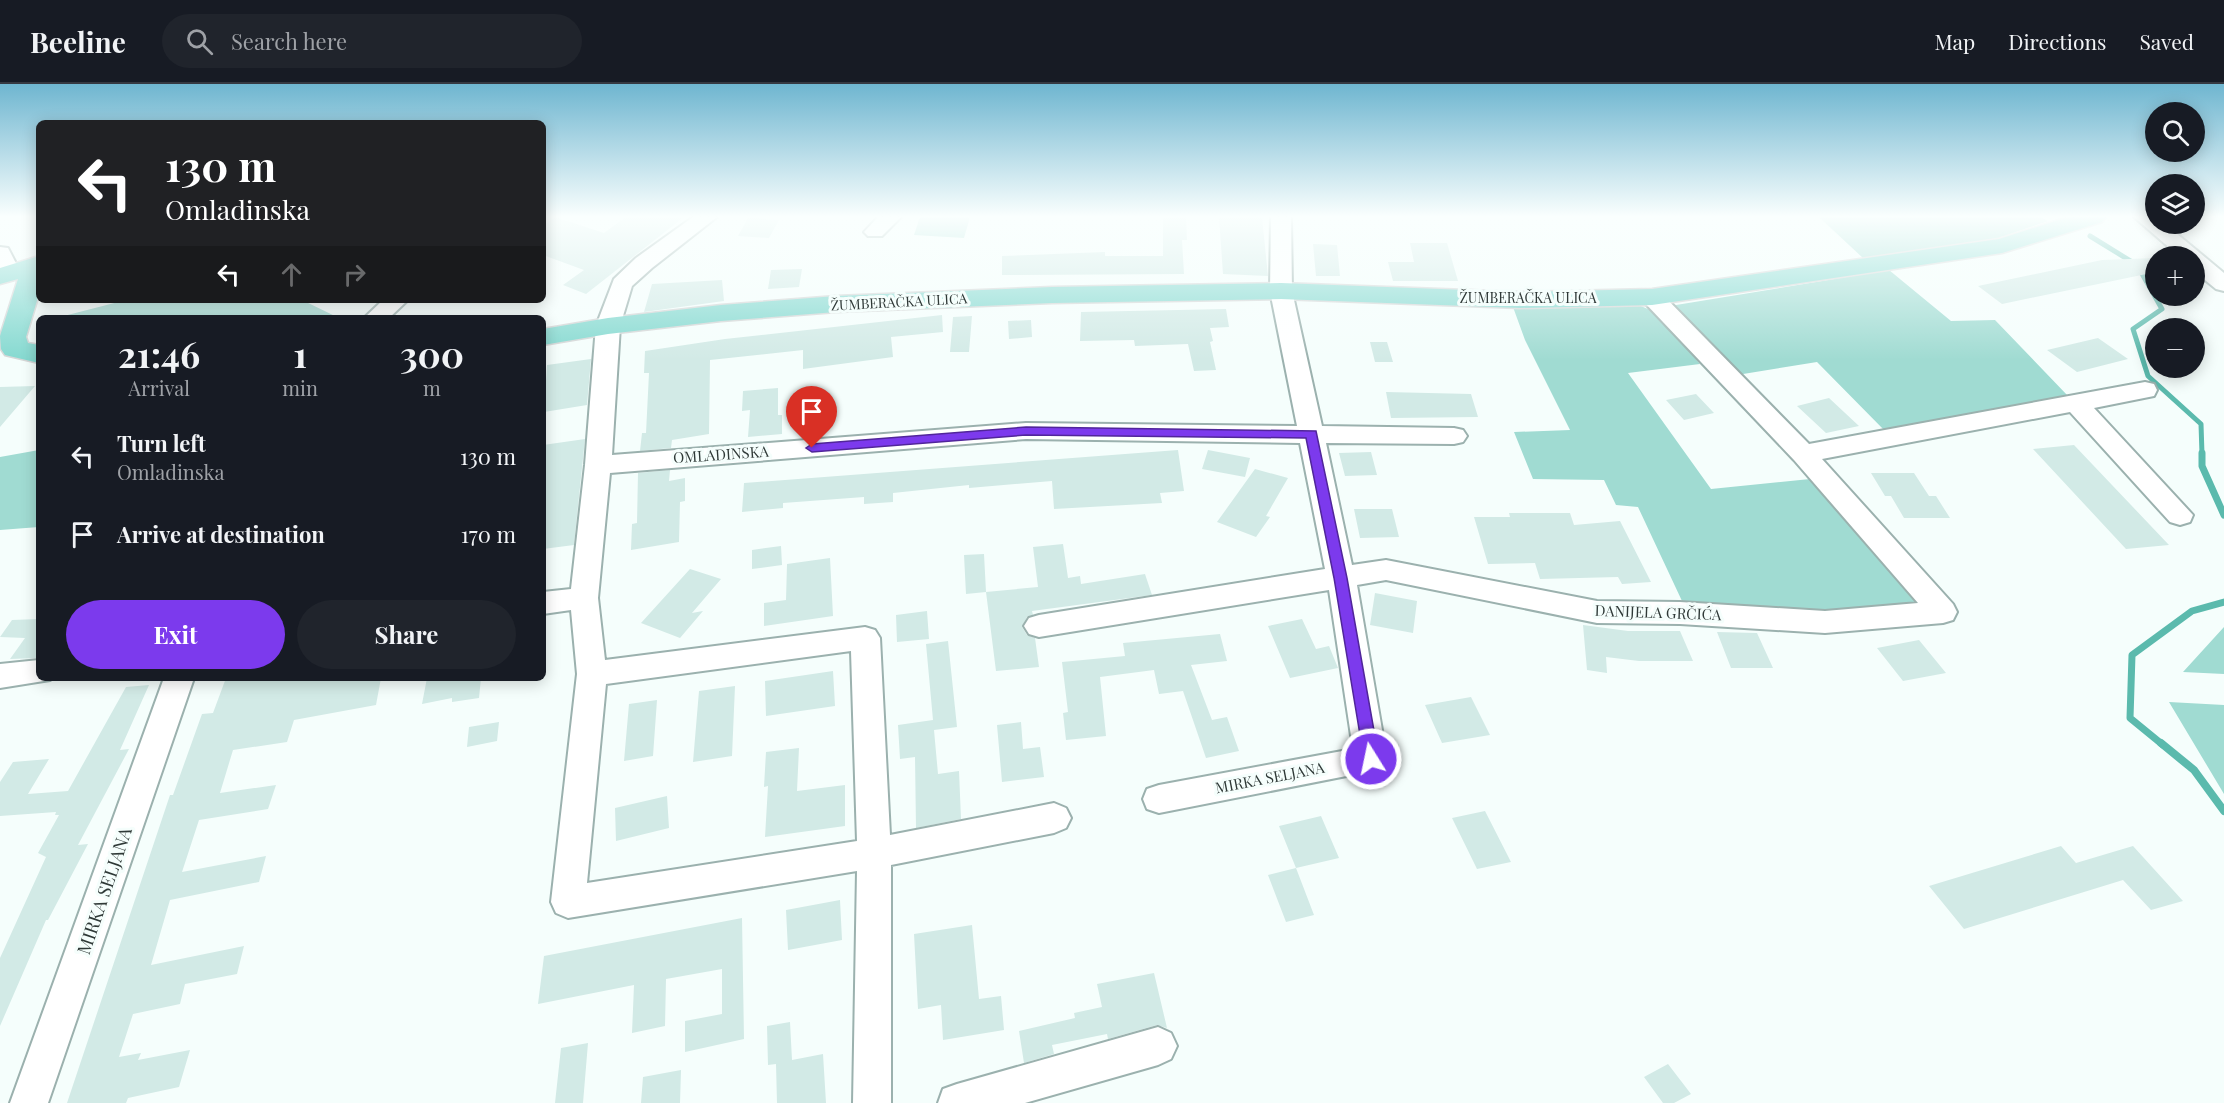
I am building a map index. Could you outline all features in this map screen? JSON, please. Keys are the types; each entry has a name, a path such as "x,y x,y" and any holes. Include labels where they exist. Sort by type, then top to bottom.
{"main road":[{"name":"ŽUMBERAČKA ULICA","path":"546,336 608,326 836,304 1052,295 1281,291 1520,300 1652,297 1875,265"},
{"path":"17,266 13,337 15,349 36,353"}],"street":[{"path":"642,265 622,284 608,326 598,465 584,598 592,674 568,902 873,853 1054,818"},
{"name":"MIRKA SELJANA","path":"1160,799 1371,759 1341,578 1281,291 1281,265"},
{"path":"2205,269 2224,285"},
{"path":"1652,297 1803,454 2145,390"},
{"path":"379,315 393,303"},
{"path":"2076,403 2180,515"},
{"name":"OMLADINSKA","path":"598,465 1026,431 1454,436"},
{"name":"DANIJELA GRČIĆA","path":"1039,626 1386,570 1597,612 1680,613 1824,622 1943,612 1803,454"},
{"path":"546,603 584,598"},
{"path":"592,674 865,638 873,853 872,1103"},
{"path":"0,676 36,672"},
{"name":"MIRKA SELJANA","path":"29,1103 178,681"},
{"path":"957,1103 1158,1046"}],"shaded area":[{"path":"1889,270 1951,321 1995,320 2068,396 1886,432 1817,362 1737,375 1670,306"},
{"path":"114,303 308,303 333,315 68,315"},
{"path":"1636,304 1655,312 1700,364 1628,373 1711,489 1810,479 1917,604 1831,612 1682,601 1638,507 1616,505 1604,480 1533,479 1514,432 1570,430 1525,340 1513,307"},
{"path":"36,451 36,527 0,530 0,457"},
{"path":"2224,627 2224,674 2183,672"},
{"path":"2169,702 2224,705 2224,794"}],"building":[{"path":"569,265 623,265 586,294 563,285 584,270"},
{"path":"1002,265 1183,265 1184,274 1002,275"},
{"path":"1222,265 1267,265 1268,276 1223,274"},
{"path":"1315,265 1339,265 1340,276 1316,276"},
{"path":"1389,265 1453,265 1458,281 1393,281"},
{"path":"2080,265 2145,265 2145,274 2002,304 1978,286"},
{"path":"802,269 799,287 768,289 771,270"},
{"path":"722,280 724,301 644,312 652,284"},
{"path":"1226,309 1229,327 1210,328 1213,341 1210,342 1216,370 1194,371 1188,344 1135,346 1134,340 1080,341 1081,312"},
{"path":"942,315 943,332 891,337 893,357 803,369 803,350 710,360 709,434 672,440 671,448 640,451 642,433 646,433 649,373 644,373 645,351 725,339"},
{"path":"972,316 969,352 950,352 953,317"},
{"path":"1031,320 1032,337 1009,339 1008,321"},
{"path":"2098,338 2128,359 2077,372 2047,350"},
{"path":"1370,342 1387,342 1393,362 1375,362"},
{"path":"591,359 587,405 546,412 547,365"},
{"path":"35,386 0,427 0,387"},
{"path":"778,388 778,415 782,415 782,434 748,437 750,410 742,411 743,391"},
{"path":"1386,392 1471,394 1478,417 1391,418"},
{"path":"1696,394 1714,413 1684,420 1666,400"},
{"path":"1829,398 1859,426 1826,433 1797,406"},
{"path":"585,439 574,545 546,549 546,445"},
{"path":"2074,445 2169,545 2126,549 2033,449"},
{"path":"1178,450 1184,491 1160,493 1162,503 1054,509 1052,481 969,488 969,485 893,493 893,502 864,504 864,497 783,503 783,508 742,512 744,483"},
{"path":"1208,450 1250,458 1245,477 1202,469"},
{"path":"1371,452 1377,475 1345,476 1339,453"},
{"path":"1255,469 1288,478 1266,516 1270,517 1256,537 1217,522"},
{"path":"670,470 669,481 685,478 685,501 680,502 679,542 631,550 632,524 637,523 638,473"},
{"path":"1871,473 1914,473 1929,496 1936,496 1950,518 1904,518 1891,496 1885,496"},
{"path":"1354,509 1392,509 1399,537 1360,538"},
{"path":"1509,513 1570,513 1574,525 1620,521 1651,582 1622,584 1618,577 1540,579 1535,563 1488,564 1474,517 1510,517"},
{"path":"1063,544 1068,578 1080,576 1081,584 1145,574 1152,595 1032,611 1033,615 1027,617 1022,627 1027,635 1035,638 1039,667 996,671 986,592 1038,587 1033,547"},
{"path":"781,546 782,565 752,569 752,550"},
{"path":"984,554 986,592 966,594 964,555"},
{"path":"830,558 833,616 764,626 764,603 786,600 787,564"},
{"path":"690,569 721,579 692,613 703,611 680,638 641,623"},
{"path":"1375,593 1417,601 1413,633 1370,625"},
{"path":"927,611 929,639 897,642 896,615"},
{"path":"36,619 36,658 10,659 25,638 0,637 12,620"},
{"path":"1302,619 1316,649 1329,646 1338,668 1290,678 1268,626"},
{"path":"1583,625 1628,631 1680,631 1693,661 1639,661 1606,657 1607,673 1587,670"},
{"path":"1717,632 1757,633 1773,668 1731,668"},
{"path":"1220,634 1227,661 1191,665 1212,720 1227,717 1239,751 1206,758 1183,691 1159,694 1154,670 1100,677 1106,736 1066,740 1063,713 1068,712 1062,662 1125,656 1123,643"},
{"path":"1919,640 1946,673 1903,681 1877,648"},
{"path":"948,641 957,727 934,730 938,774 959,771 961,819 916,828 915,757 900,759 898,725 933,720 926,644"},
{"path":"833,671 835,706 766,716 765,681"},
{"path":"225,681 380,681 376,705 294,720 287,742 233,750 220,793 276,785 268,809 199,820 182,872 266,856 259,882 170,900 151,965 244,946 237,974 185,984 180,1004 133,1014 119,1057 141,1053 138,1060 190,1050 179,1087 128,1098 126,1103 67,1103 170,795 173,795 202,714 213,713"},
{"path":"426,681 481,681 479,698 452,702 452,698 422,704"},
{"path":"149,685 120,750 129,749 78,845 88,844 46,920 0,1026 0,958 46,857 38,853 59,815 55,815 56,812 0,816 0,782 13,762 49,759 28,794 68,791 126,687"},
{"path":"735,686 732,756 693,762 699,691"},
{"path":"1471,697 1490,735 1442,743 1425,705"},
{"path":"657,700 653,756 624,761 629,704"},
{"path":"499,722 497,741 467,747 469,727"},
{"path":"1021,722 1023,749 1040,747 1044,777 1002,782 997,725"},
{"path":"799,748 797,791 845,785 845,826 765,837 768,786 764,787 766,752"},
{"path":"667,796 669,828 616,841 615,808"},
{"path":"1485,811 1511,862 1477,869 1452,818"},
{"path":"1321,816 1339,858 1296,868 1279,826"},
{"path":"2061,846 2076,863 2133,846 2183,901 2151,910 2123,880 1964,929 1929,886"},
{"path":"1296,868 1314,915 1286,922 1268,875"},
{"path":"840,900 842,940 788,950 786,910"},
{"path":"742,918 744,1039 685,1052 685,1021 722,1014 722,969 666,979 665,1026 632,1033 634,985 538,1004 544,956"},
{"path":"972,925 979,999 1001,996 1004,1030 943,1040 941,1005 918,1009 914,934"},
{"path":"1154,973 1167,1028 1157,1025 1108,1039 1107,1034 1052,1045 1054,1054 1024,1063 1019,1031 1075,1018 1074,1013 1102,1007 1097,984"},
{"path":"790,1022 792,1060 823,1054 826,1103 777,1103 776,1064 768,1065 767,1026"},
{"path":"588,1043 583,1103 555,1103 561,1048"},
{"path":"1668,1064 1691,1094 1674,1103 1663,1103 1644,1077"},
{"path":"681,1070 680,1103 641,1103 643,1077"}],"waterway":[{"path":"2136,265 2162,309 2133,329 2148,376 2201,424 2202,454"},
{"path":"2202,454 2202,466 2224,515"},
{"path":"2163,745 2130,718 2132,655 2192,611 2224,602"},
{"path":"2161,743 2194,770 2224,811"}],"route":[{"path":"812,448 1026,431 1311,434 1341,578 1371,759"}]}
